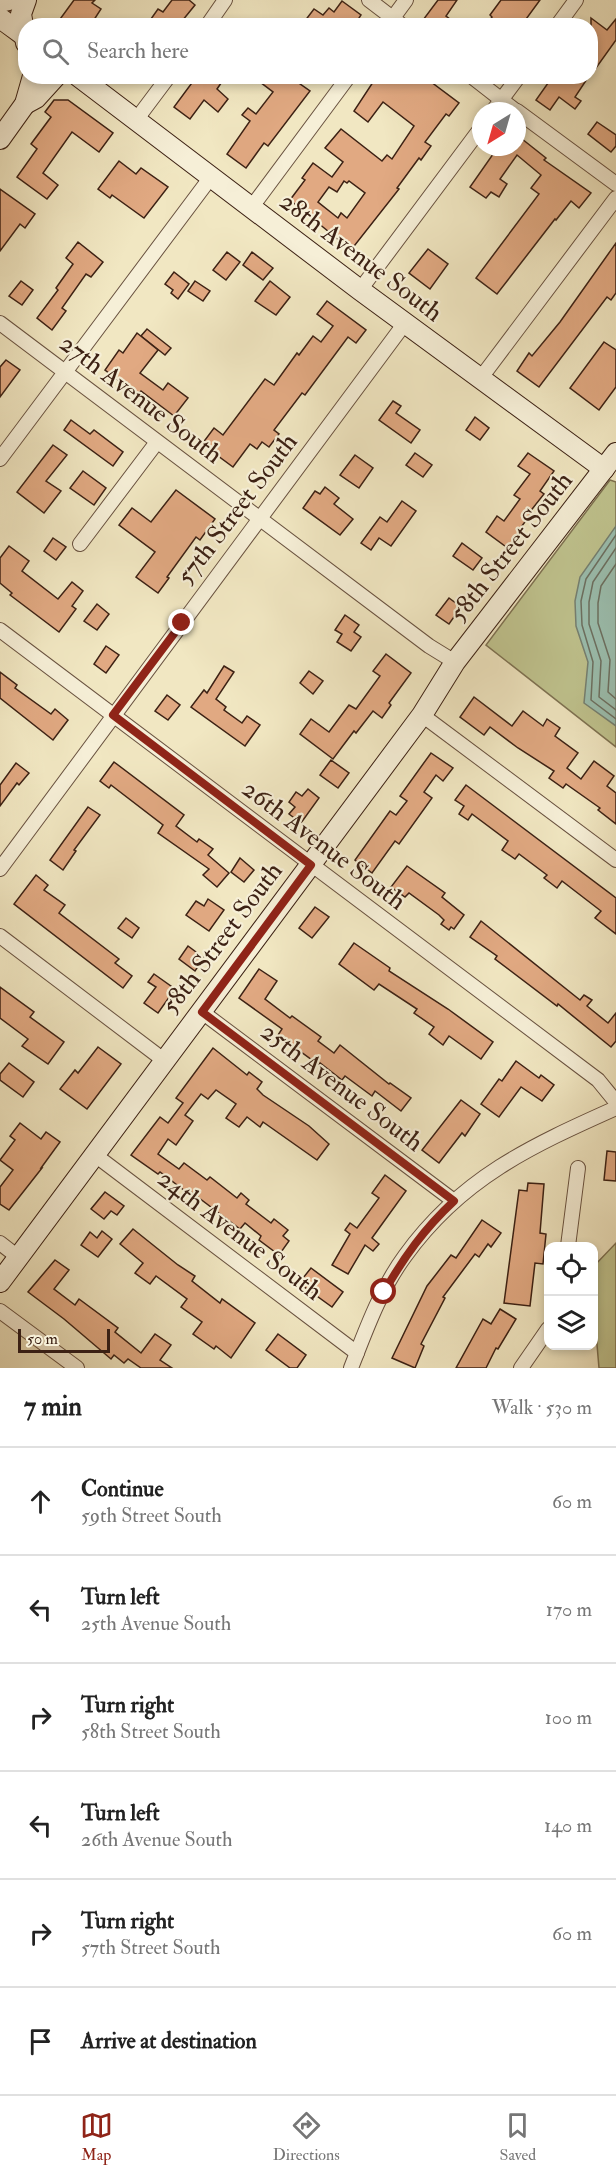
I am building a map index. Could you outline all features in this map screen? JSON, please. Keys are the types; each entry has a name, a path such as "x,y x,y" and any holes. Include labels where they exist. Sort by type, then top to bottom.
{"street":[{"path":"0,2 9,0"},
{"path":"22,18 26,0"},
{"path":"213,18 225,0"},
{"path":"369,0 389,18"},
{"path":"396,18 405,0"},
{"path":"563,18 576,0"},
{"path":"0,18 18,33"},
{"path":"0,139 25,104 31,84"},
{"path":"25,104 36,98 49,84"},
{"name":"28th Avenue South","path":"89,84 360,290 610,471"},
{"path":"136,120 163,84"},
{"path":"251,208 343,84"},
{"path":"478,84 494,102"},
{"path":"499,102 513,84"},
{"path":"526,118 616,184"},
{"path":"360,290 472,140"},
{"path":"0,459 211,177"},
{"path":"480,378 616,198"},
{"name":"27th Avenue South","path":"0,323 429,646 455,663"},
{"name":"57th Street South","path":"0,869 405,323"},
{"path":"80,544 157,442"},
{"name":"58th Street South","path":"0,1281 422,715 455,663 610,471 616,453"},
{"name":"26th Avenue South","path":"0,630 598,1080 616,1102"},
{"path":"422,715 616,860"},
{"path":"0,936 165,1061"},
{"name":"25th Avenue South","path":"202,1012 454,1201"},
{"path":"351,1368 370,1321 404,1257 431,1223 482,1178 542,1141 616,1108"},
{"name":"24th Avenue South","path":"95,1155 357,1353"},
{"path":"569,1242 578,1168"},
{"path":"0,1243 18,1257"},
{"path":"0,1311 77,1368"},
{"path":"521,1368 544,1336"}],"green space":[{"path":"610,480 616,482 616,747 486,645"},
{"path":"616,1243 616,1368 599,1368 598,1262"}],"water":[{"path":"616,526 616,726 584,703 588,662 576,626 575,601 580,577"}],"building":[{"path":"74,0 95,0 92,3 101,9 95,18 61,18"},
{"path":"172,0 189,0 195,5 184,18 152,18 158,9 163,12"},
{"path":"438,0 457,0 446,16 449,18 424,18"},
{"path":"501,0 540,0 527,18 491,18 490,15"},
{"path":"342,1 361,15 359,18 307,18 314,9 323,15 329,8 334,12"},
{"path":"616,19 616,40 598,65 598,23 607,30"},
{"path":"191,84 220,84 217,89 228,99 218,112 204,100 190,119 174,107"},
{"path":"262,84 300,84 310,91 268,146 264,143 246,168 227,154 250,121 242,115 248,108 256,114 273,92"},
{"path":"372,84 434,84 459,103 449,116 446,114 425,142 431,146 421,160 419,158 397,188 399,189 351,250 290,200 305,180 302,178 313,163 332,177 343,162 325,148 341,129 382,161 387,155 392,159 414,126 383,102 368,122 354,111","holes":["344,181 347,183 349,181 365,193 347,218 341,213 338,218 318,202 329,187 337,192"]},
{"path":"547,84 584,84 575,97 581,101 575,109 559,97 550,110 536,100"},
{"path":"54,100 68,100 113,133 99,152 72,132 43,173 58,185 47,199 17,177 37,149 31,144 51,117 45,112"},
{"path":"597,122 616,135 616,146 611,152 588,134"},
{"path":"526,142 546,158 544,160 591,193 579,208 571,201 497,294 476,278 539,194 531,188 541,175 518,156 526,156"},
{"path":"492,156 516,156 500,179 507,184 499,197 491,192 486,198 470,187"},
{"path":"119,161 136,174 141,168 168,187 144,218 112,195 110,198 98,189"},
{"path":"0,189 35,214 25,228 20,224 0,251"},
{"path":"78,242 103,262 91,277 86,274 62,308 66,311 52,330 37,318 58,290 56,288 73,264 66,258"},
{"path":"616,243 616,293 611,300 607,297 539,387 517,371 529,353 532,356 560,322"},
{"path":"428,249 448,264 430,289 409,273"},
{"path":"227,252 240,262 226,280 213,270"},
{"path":"252,252 273,268 263,280 243,265"},
{"path":"174,272 189,284 178,299 171,293 173,290 165,284"},
{"path":"21,281 33,290 22,305 9,296"},
{"path":"195,281 210,291 203,301 188,291"},
{"path":"270,281 290,297 276,315 255,301"},
{"path":"327,301 366,330 356,343 348,337 305,395 302,393 274,430 279,434 269,447 262,442 257,449 250,444 233,467 202,444 214,428 223,435 265,379 274,385 297,353 299,355 313,336 321,342 333,326 317,314"},
{"path":"147,329 171,348 165,355 141,336"},
{"path":"137,333 158,350 140,373 163,390 168,383 188,398 174,416 141,391 138,395 105,370 119,350 123,353"},
{"path":"604,342 616,350 616,387 599,410 570,388"},
{"path":"6,360 20,370 0,397 0,367"},
{"path":"393,401 401,406 396,413 420,430 411,443 379,420"},
{"path":"475,417 489,428 480,440 466,430"},
{"path":"71,420 90,434 94,430 123,452 113,466 64,430"},
{"path":"53,445 67,455 46,481 61,491 44,513 17,492"},
{"path":"415,453 432,465 423,477 406,465"},
{"path":"528,453 554,471 540,491 544,494 529,513 531,514 518,531 521,533 509,549 486,532 497,516 504,521 520,499 514,495 530,474 518,466"},
{"path":"355,455 373,468 359,488 340,475"},
{"path":"83,471 106,488 94,505 70,488"},
{"path":"325,487 339,498 334,504 353,519 340,535 303,508 315,491 320,494"},
{"path":"176,490 215,519 200,540 196,537 158,593 136,577 155,552 119,525 132,508 151,522"},
{"path":"402,501 416,511 391,546 379,538 371,550 361,543 380,517 387,522"},
{"path":"53,538 66,547 56,560 44,551"},
{"path":"462,543 482,558 473,570 453,556"},
{"path":"9,546 29,561 22,571 58,599 72,582 83,591 72,606 76,609 59,632 10,595 12,593 0,583 0,558"},
{"path":"449,598 461,607 449,624 436,615"},
{"path":"97,604 109,614 97,630 84,621"},
{"path":"345,615 359,625 354,632 361,637 351,651 337,642 342,634 335,630"},
{"path":"106,646 119,655 106,673 94,664"},
{"path":"386,654 411,673 389,703 391,705 382,718 373,711 333,759 300,734 311,719 329,732 349,705 356,709 380,676 373,671"},
{"path":"224,666 234,672 216,699 226,707 224,710 242,723 247,716 260,725 245,746 191,707 204,690 207,693"},
{"path":"309,671 323,681 313,694 300,683"},
{"path":"0,672 17,685 15,688 51,714 55,709 68,720 53,740 0,698"},
{"path":"167,695 180,705 168,720 155,711"},
{"path":"474,697 512,726 523,711 543,726 547,719 560,728 555,736 578,753 567,768 581,779 594,761 614,776 607,786 616,793 616,824 598,810 600,808 566,784 563,788 549,778 554,771 490,727 484,735 460,717"},
{"path":"431,753 453,768 443,781 436,775 424,792 432,798 399,844 395,841 372,873 355,860 390,811 396,815 407,801 400,796"},
{"path":"331,760 349,773 338,788 320,775"},
{"path":"114,762 184,815 176,826 197,842 199,839 213,849 208,855 229,873 217,887 203,875 209,869 158,833 163,825 111,785 109,788 100,781"},
{"path":"16,763 29,773 19,785 17,783 0,806 0,785"},
{"path":"466,785 616,898 616,934 595,918 601,911 562,881 557,888 544,878 547,875 519,854 515,859 502,850 508,841 472,814 468,820 459,814 464,806 455,800"},
{"path":"308,789 319,798 301,823 289,814 295,807 289,802 296,792 302,796"},
{"path":"88,807 100,815 74,850 76,851 63,870 50,860"},
{"path":"240,858 254,870 244,882 231,872"},
{"path":"407,866 445,893 442,897 464,915 454,929 451,927 449,930 441,924 444,920 439,915 409,893 405,897 391,887"},
{"path":"36,875 48,885 44,890 65,905 59,913 119,959 115,963 132,976 123,988 14,904"},
{"path":"208,899 224,910 209,931 186,915 196,901 204,906"},
{"path":"315,907 329,917 312,938 299,928"},
{"path":"126,918 139,928 132,938 118,928"},
{"path":"481,921 580,1000 584,995 592,1000 587,1006 608,1023 616,1013 616,1041 611,1047 558,1004 557,1006 495,959 497,956 470,937"},
{"path":"354,943 390,968 389,971 448,1009 493,1042 481,1059 449,1036 443,1045 429,1034 434,1027 414,1013 417,1009 379,984 374,990 339,964"},
{"path":"188,946 204,958 195,971 179,959"},
{"path":"259,969 277,981 265,999 321,1037 318,1041 334,1053 340,1045 389,1084 411,1098 401,1111 375,1091 372,1096 345,1076 342,1080 320,1063 319,1065 278,1035 282,1029 239,998"},
{"path":"154,974 175,989 158,1013 144,1003 156,987 148,982"},
{"path":"0,987 34,1012 30,1017 64,1042 48,1064 22,1046 28,1039 0,1018"},
{"path":"98,1047 121,1064 87,1109 60,1089 75,1070 78,1073"},
{"path":"213,1048 247,1075 249,1072 262,1082 257,1089 263,1095 309,1126 329,1144 317,1160 263,1122 260,1127 247,1117 239,1127 226,1118 236,1104 216,1090 208,1099 201,1094 185,1115 193,1121 176,1145 168,1139 158,1154 179,1169 184,1163 207,1180 210,1177 237,1198 241,1193 249,1200 246,1204 271,1223 274,1219 288,1230 283,1236 289,1241 279,1255 259,1240 261,1236 245,1223 240,1229 191,1192 189,1194 160,1172 158,1174 131,1155 160,1117 168,1123 183,1103 176,1098"},
{"path":"516,1061 539,1078 541,1075 554,1085 542,1101 521,1087 499,1117 481,1104 499,1079 502,1081"},
{"path":"9,1063 34,1082 23,1097 0,1080 0,1074"},
{"path":"461,1100 480,1114 465,1136 462,1133 439,1163 422,1150"},
{"path":"20,1123 41,1139 46,1132 60,1142 9,1210 0,1204 0,1187 13,1170 0,1160 15,1140 10,1136"},
{"path":"607,1151 616,1152 616,1181 604,1180"},
{"path":"385,1175 406,1191 372,1238 379,1244 373,1251 365,1245 348,1274 332,1265 350,1234 345,1230 350,1223 357,1228 379,1198 372,1193"},
{"path":"528,1183 544,1184 540,1233 546,1234 543,1264 535,1263 530,1306 504,1303 519,1190 527,1191"},
{"path":"105,1192 124,1206 117,1215 111,1211 104,1219 91,1209"},
{"path":"482,1220 501,1233 491,1247 488,1244 479,1257 475,1254 443,1297 445,1298 421,1344 424,1346 415,1368 392,1358 427,1286 451,1255 456,1258"},
{"path":"133,1229 195,1276 192,1281 220,1303 222,1299 255,1323 231,1358 216,1346 214,1349 193,1334 202,1322 181,1307 187,1299 156,1276 150,1284 135,1273 143,1263 120,1244"},
{"path":"102,1231 112,1239 98,1257 81,1245 90,1232 97,1238"},
{"path":"55,1260 69,1270 54,1289 75,1305 79,1299 118,1328 115,1332 141,1353 155,1334 171,1345 160,1360 172,1368 141,1368 128,1359 124,1363 114,1355 111,1359 28,1292"},
{"path":"311,1268 343,1292 332,1307 299,1283"},
{"path":"500,1309 516,1319 498,1349 496,1348 486,1368 456,1368 483,1319 491,1324"},
{"path":"278,1334 306,1355 297,1368 290,1368 266,1350"}],"route":[{"path":"182,623 113,715 311,865 202,1012 454,1201 431,1223 404,1257 384,1292"}]}
